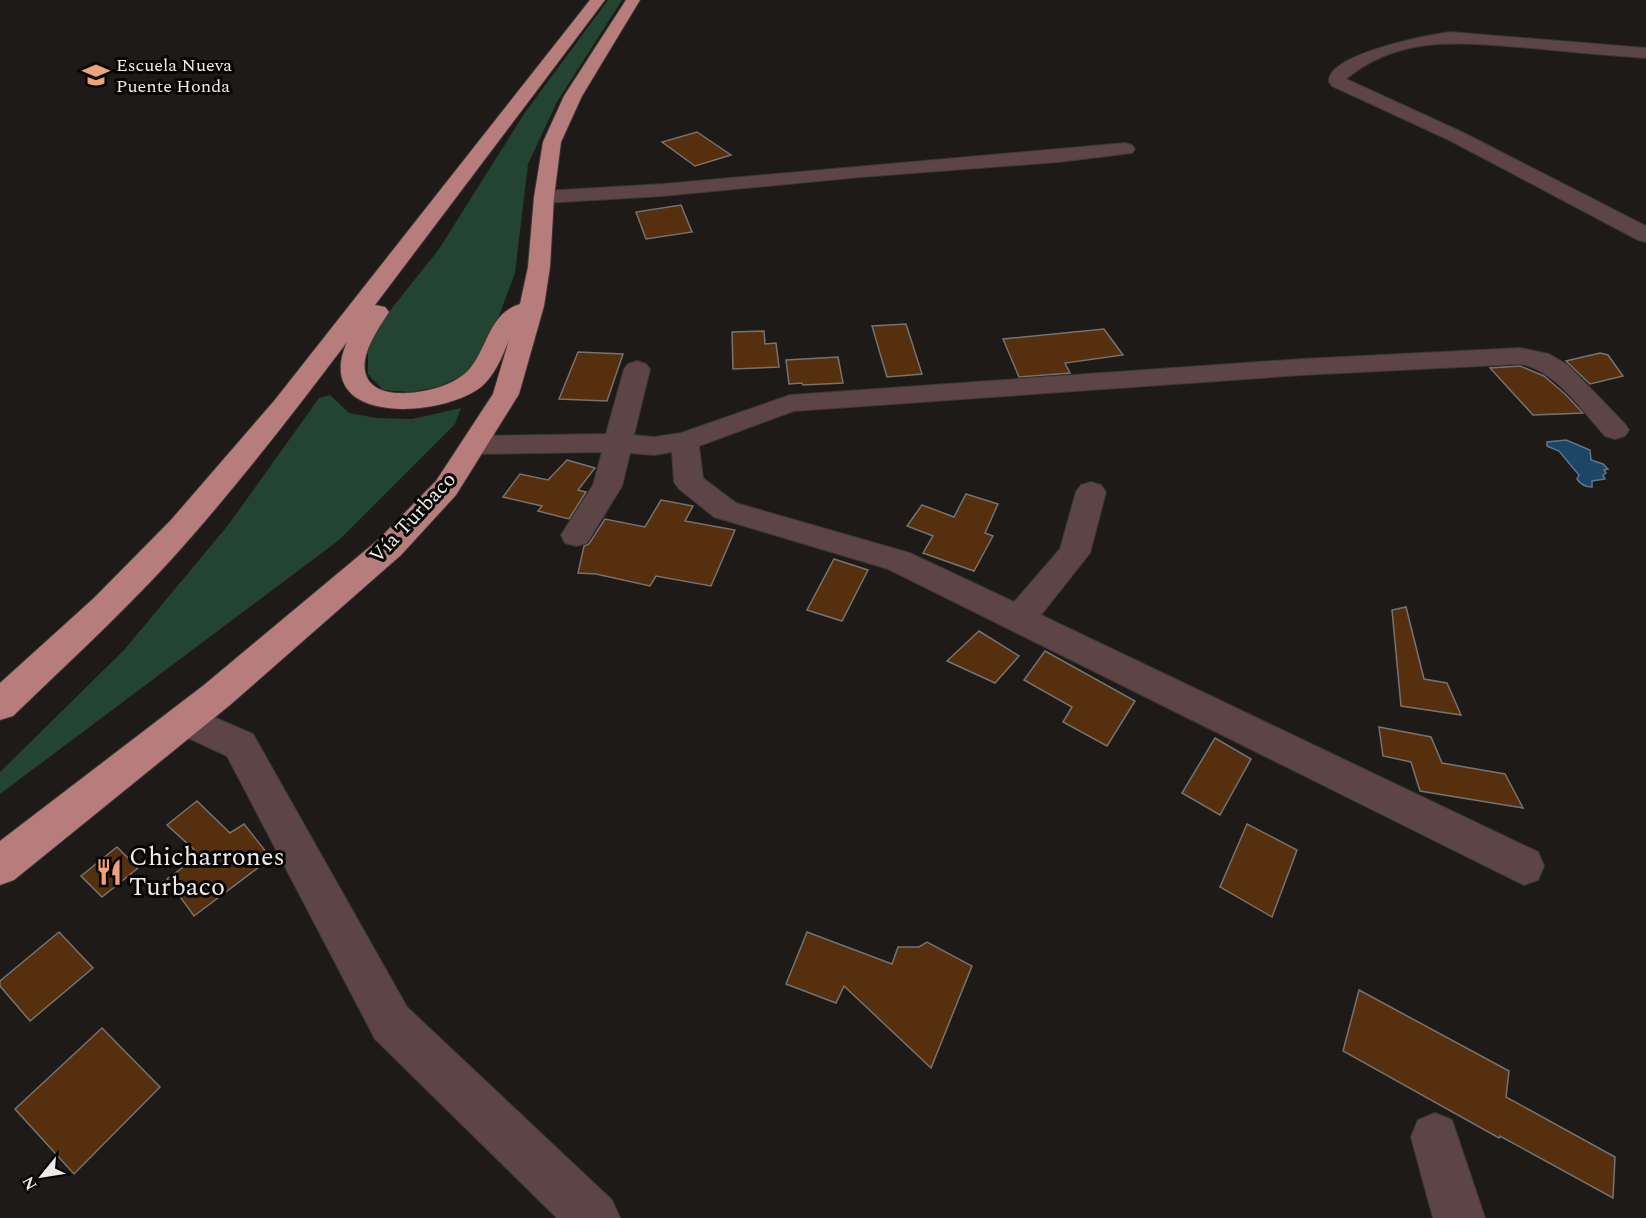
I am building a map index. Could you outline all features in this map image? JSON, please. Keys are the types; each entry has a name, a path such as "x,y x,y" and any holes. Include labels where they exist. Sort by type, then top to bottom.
{"highway":[{"path":"0,705 98,615 182,528 284,407 598,0"},
{"name":"Vía Turbaco","path":"0,866 186,720 390,548 446,488 476,445 506,394 532,306 539,267 544,197 552,142 562,116 633,0"},
{"path":"457,184 456,203 367,326 358,347 352,374 359,387 379,398 397,401 434,398 454,391 481,375 507,322 532,306"}],"street":[{"path":"1646,53 1462,38 1431,39 1384,51 1344,71 1338,78 1338,82 1413,114 1481,147 1646,236"},
{"path":"544,197 639,193 863,171 1045,159 1125,149"},
{"path":"476,445 619,443 654,446 685,441 790,403 1243,371 1520,356 1540,359 1559,370 1615,430"},
{"path":"576,535 607,486 636,369"},
{"path":"685,441 689,482 725,510 898,561 1524,866"},
{"path":"1019,620 1074,553 1091,492"},
{"path":"186,720 240,745 391,1023 594,1218"},
{"path":"1435,1137 1459,1218"}],"green space":[{"path":"608,0 622,0 557,102 528,164 515,273 485,353 469,373 437,387 410,392 383,390 368,374 368,350 381,322 439,249 524,114"},
{"path":"330,395 349,413 376,418 412,419 461,408 455,424 339,540 0,794 0,772 124,650 229,524 319,398"}],"water":[{"path":"1566,440 1590,450 1591,460 1603,464 1608,469 1604,470 1605,479 1592,481 1592,487 1580,483 1577,479 1579,475 1559,451 1547,446 1547,442"}],"building":[{"path":"697,132 731,155 695,166 662,142"},
{"path":"681,205 692,232 646,239 636,212"},
{"path":"906,324 922,374 887,377 872,326"},
{"path":"1104,329 1123,355 1065,363 1070,373 1019,377 1003,339"},
{"path":"764,331 765,344 776,343 779,367 733,369 732,332"},
{"path":"578,352 623,354 607,401 559,399"},
{"path":"1600,353 1608,355 1623,376 1590,384 1566,361"},
{"path":"838,357 843,383 789,384 786,360"},
{"path":"1520,366 1544,376 1583,413 1533,415 1490,368"},
{"path":"567,460 595,468 578,490 586,492 569,519 538,511 542,506 503,497 520,474 548,480"},
{"path":"966,494 998,504 985,533 993,536 974,571 923,553 933,536 907,526 922,505 954,517"},
{"path":"661,500 693,506 685,521 735,530 711,586 656,576 650,586 596,574 578,573 584,546 589,544 605,519 645,527"},
{"path":"834,559 868,570 842,621 807,610"},
{"path":"1406,607 1424,679 1447,683 1461,715 1401,706 1392,610"},
{"path":"979,631 1019,656 995,683 947,661"},
{"path":"1045,651 1135,701 1107,746 1063,722 1072,707 1024,680"},
{"path":"1379,727 1431,737 1442,763 1505,774 1523,808 1420,791 1411,762 1383,756"},
{"path":"1215,738 1251,759 1220,815 1182,793"},
{"path":"197,801 230,833 244,824 271,858 194,916 167,879 200,855 167,825"},
{"path":"1247,824 1297,850 1272,917 1220,887"},
{"name":"Chicharrones Turbaco","path":"117,847 138,868 102,897 81,876"},
{"path":"59,932 93,968 30,1021 0,986 0,981"},
{"path":"807,932 892,964 898,947 919,947 927,942 972,966 931,1068 844,986 836,1003 786,984"},
{"path":"1359,990 1509,1071 1506,1097 1615,1157 1613,1198 1500,1136 1499,1138 1343,1051"},
{"path":"102,1028 160,1087 74,1174 15,1109"}],"place":[{"name":"Escuela Nueva Puente Honda","path":"96,75"},
{"name":"Chicharrones Turbaco","path":"109,872"}]}
